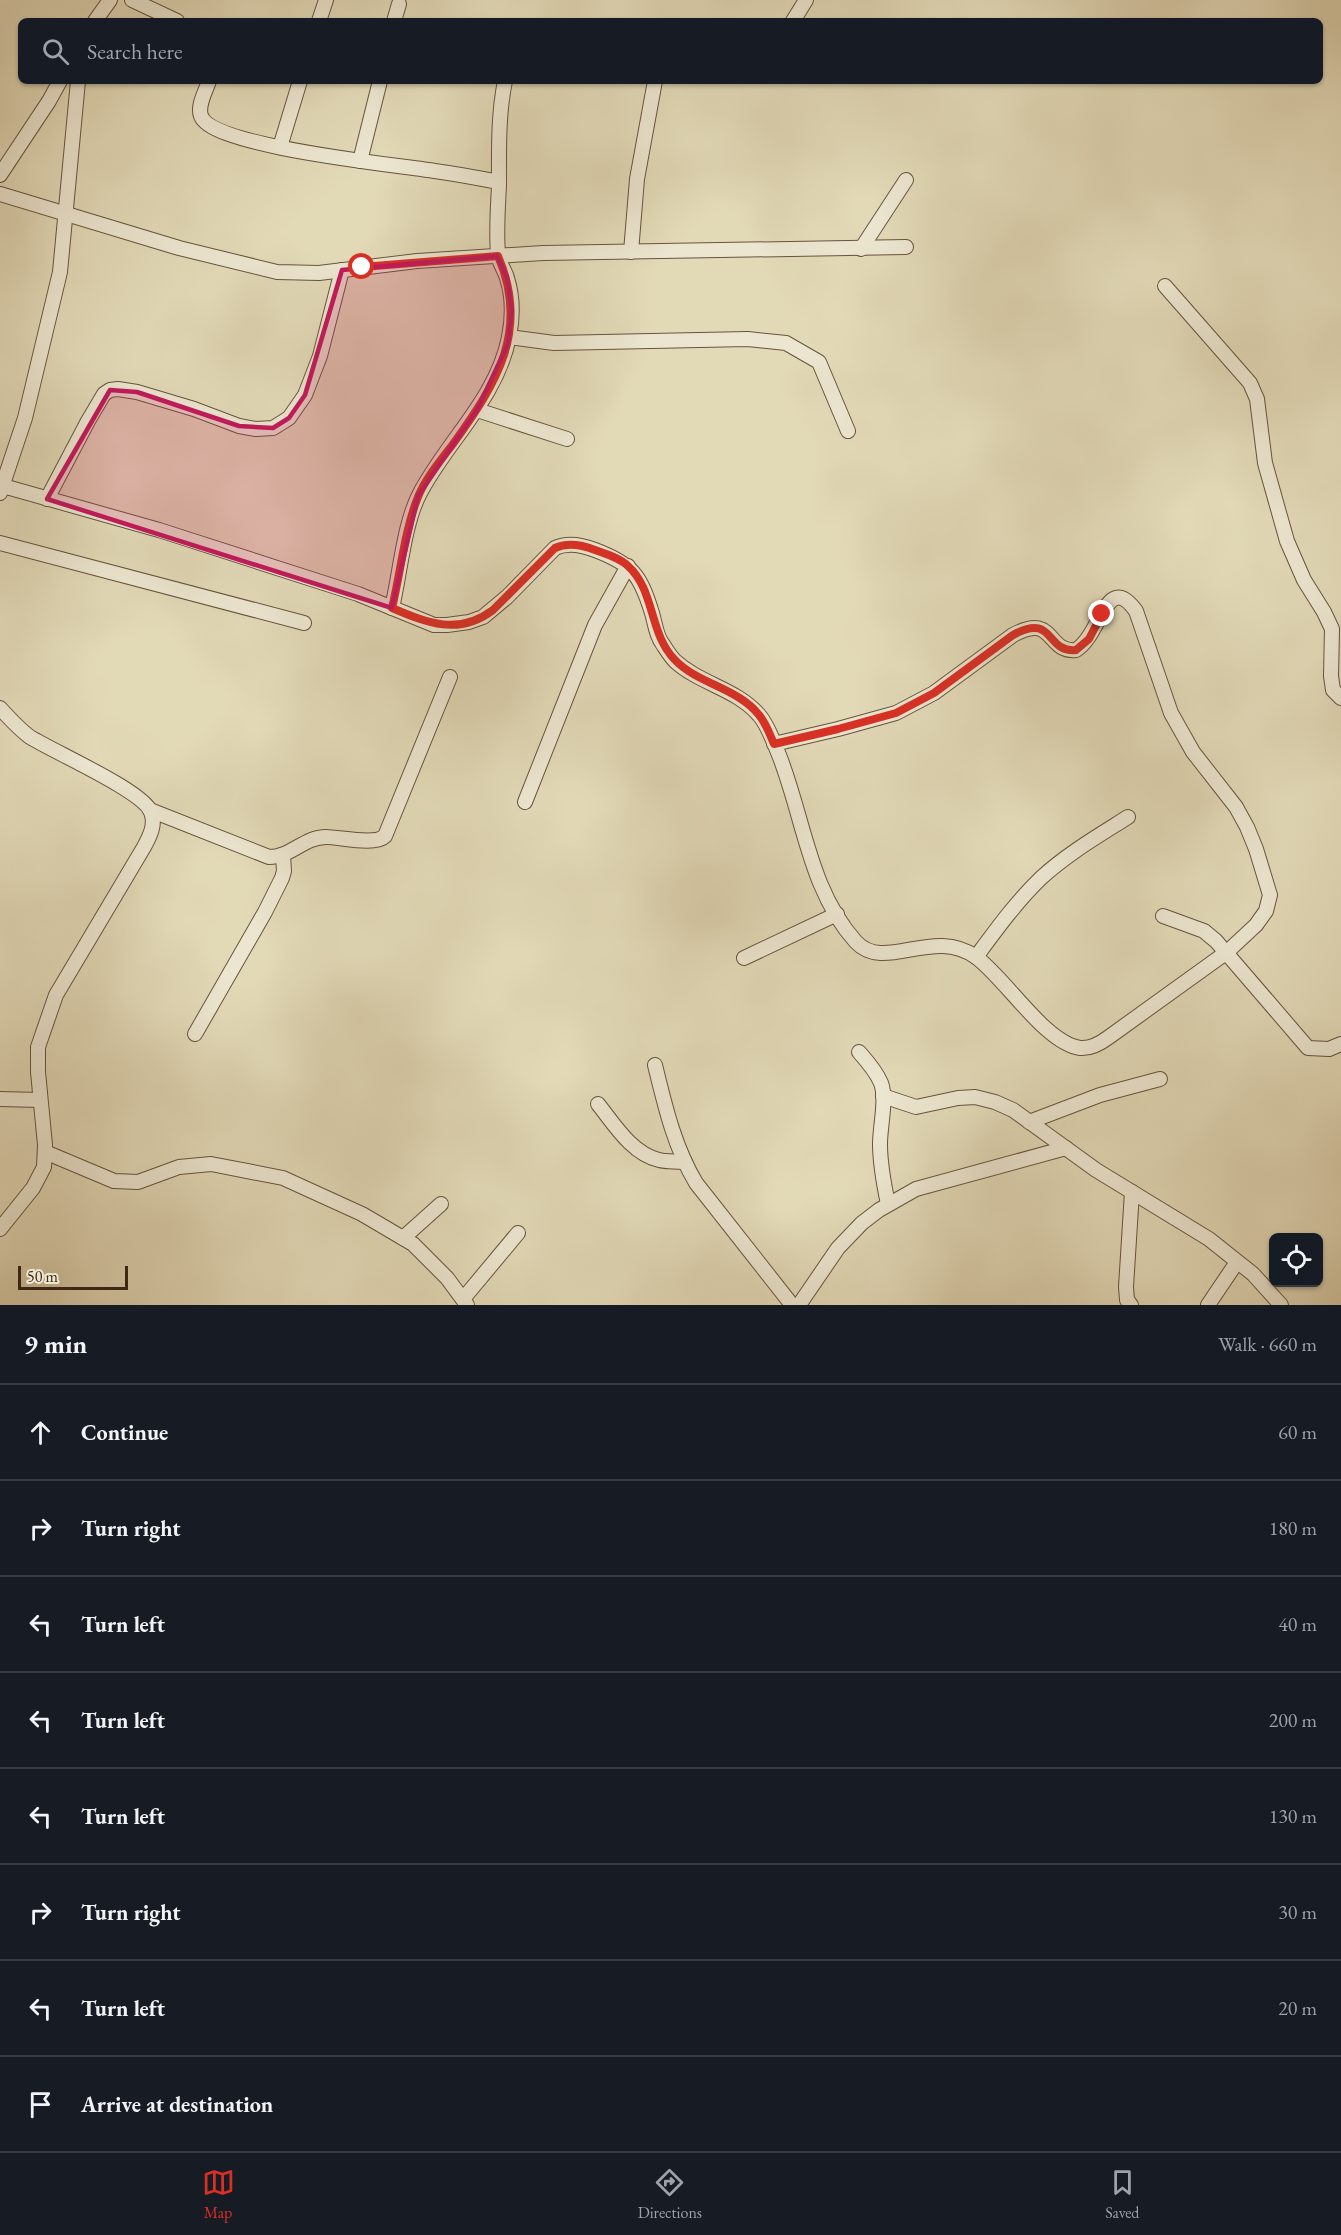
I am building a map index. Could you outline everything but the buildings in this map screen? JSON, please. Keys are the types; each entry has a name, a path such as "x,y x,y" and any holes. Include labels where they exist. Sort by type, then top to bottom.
{"street":[{"path":"97,18 110,0"},
{"path":"132,0 171,18"},
{"path":"320,18 326,0"},
{"path":"796,18 806,0"},
{"path":"395,18 399,4"},
{"path":"0,175 58,84"},
{"path":"78,84 60,272 25,418 2,490 47,498 159,531 358,594 434,624 447,626 483,618 555,548 563,544 589,548 628,566 640,582 660,640 675,661 700,678 738,697 760,715 788,777 801,829 818,876 837,914 855,940 865,950 874,954 930,945 960,948 976,957 1003,982 1048,1031 1066,1044 1082,1048 1096,1046 1227,952 1256,925 1266,911 1270,895 1247,827 1236,807 1193,752 1171,713 1136,610 1128,600 1122,597 1114,597 1108,602 1089,639 1076,650 1064,649 1044,630 1033,626 1013,635 934,693 896,713 774,744"},
{"path":"208,84 200,106 201,116 206,124 219,132 280,147 499,182"},
{"path":"280,147 299,84"},
{"path":"360,161 379,84"},
{"path":"392,608 407,532 418,496 477,411 493,381 509,337 511,293 498,256 502,93 504,84"},
{"path":"631,252 637,179 654,84"},
{"path":"861,249 906,180"},
{"path":"0,194 198,253 277,272 319,273 417,261 543,253 906,247"},
{"path":"47,498 104,394 110,390 118,388 137,392 194,409 239,426 256,429 273,428 289,418 305,395 320,356 342,270"},
{"path":"1165,286 1245,377 1257,399 1265,463 1284,530 1304,580 1332,629 1331,676 1333,690 1341,699"},
{"path":"509,337 554,343 644,343 748,339 786,343 819,362 848,431"},
{"path":"477,411 567,439"},
{"path":"0,543 304,623"},
{"path":"525,802 595,625 628,566"},
{"path":"150,810 269,857 283,855 314,839 323,837 377,840 385,836 450,677"},
{"path":"0,708 27,734 52,750 113,781 141,800 150,810 153,820 152,831 144,847 56,995 38,1047 44,1167 33,1188 0,1229"},
{"path":"976,957 1004,920 1041,878 1078,848 1128,817"},
{"path":"195,1034 282,878 283,855"},
{"path":"744,958 837,914"},
{"path":"1163,916 1204,931 1227,952 1308,1048 1329,1049 1341,1044"},
{"path":"859,1052 873,1068 881,1083 883,1096 880,1147 888,1204"},
{"path":"655,1065 673,1134 683,1162 696,1183 792,1305"},
{"path":"1029,1122 1100,1095 1160,1079"},
{"path":"883,1096 916,1107 958,1098 975,1097 1013,1110 1065,1148 1209,1239 1253,1274 1281,1305"},
{"path":"0,1099 40,1100"},
{"path":"598,1104 625,1138 641,1153 658,1160 683,1162"},
{"path":"799,1305 838,1248 862,1223 888,1204 916,1189 1065,1148"},
{"path":"45,1152 114,1181 138,1182 179,1167 211,1164 283,1178 362,1214 413,1244 447,1278 465,1302 518,1233"},
{"path":"1131,1305 1127,1300 1125,1287 1132,1192"},
{"path":"403,1238 441,1204"},
{"path":"1208,1305 1238,1262"}],"highlighted area":[{"path":"497,256 507,277 512,310 508,344 477,410 418,496 392,608 47,499 110,390 137,392 239,426 273,428 289,418 305,395 342,270"}],"route":[{"path":"362,267 498,256 511,293 512,310 508,344 493,381 477,411 418,496 407,532 392,608 420,620 447,626 483,618 534,571 555,548 563,544 589,548 628,566 640,582 660,640 675,661 700,678 738,697 760,715 774,744 896,713 934,693 1013,635 1033,626 1044,630 1064,649 1076,650 1089,639 1102,614"}]}
